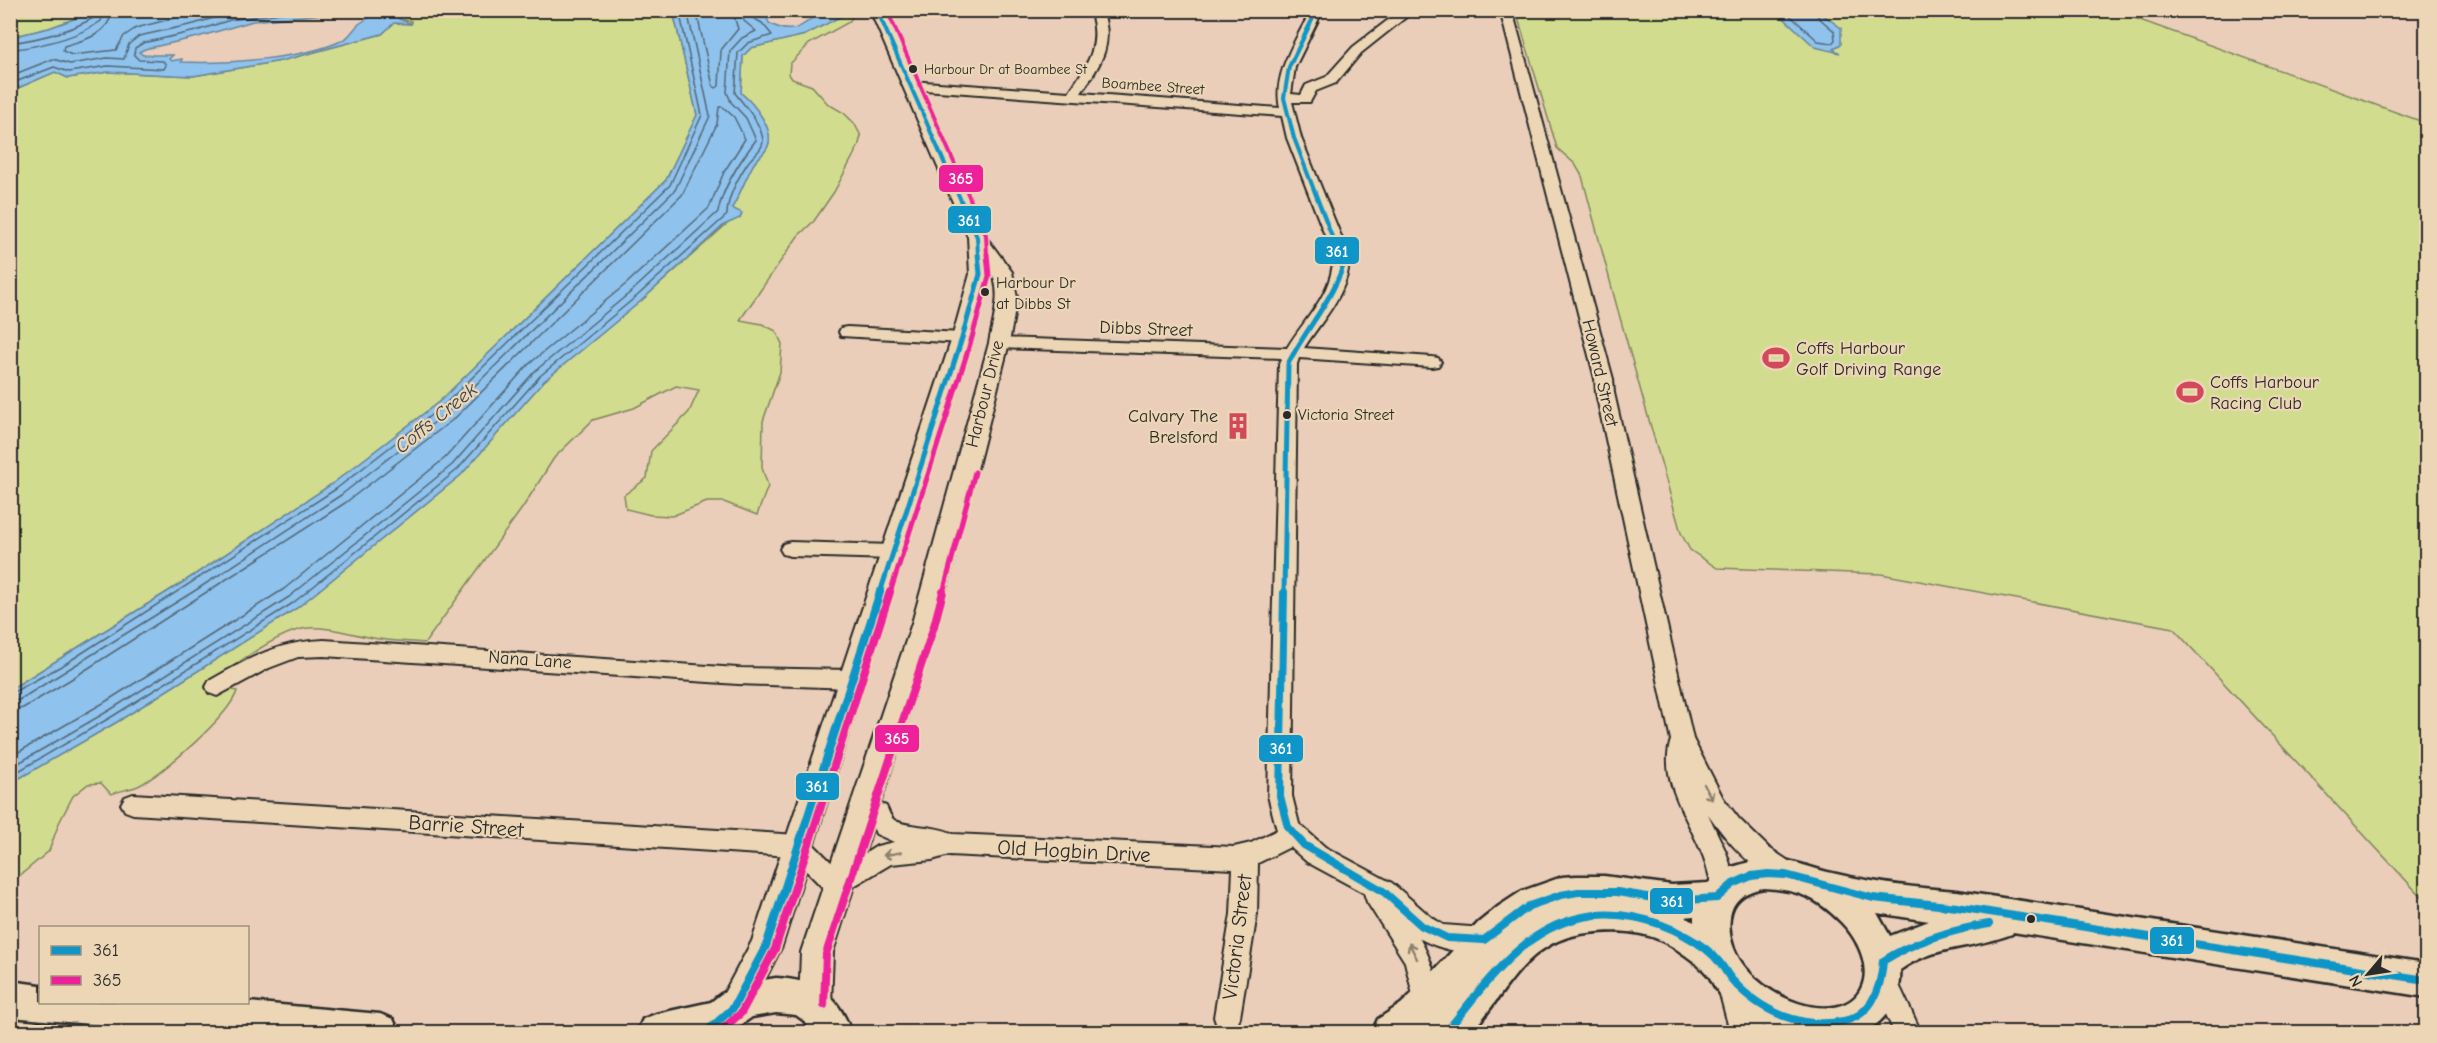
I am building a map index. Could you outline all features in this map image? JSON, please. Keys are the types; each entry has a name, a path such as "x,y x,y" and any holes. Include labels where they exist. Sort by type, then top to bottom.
{"main road":[{"path":"1726,972 1711,939 1711,917 1721,894 1742,878 1764,873 1789,874 1824,887 1903,903 1957,908 2427,980"},
{"path":"1824,887 1845,901 1863,919 1876,940 1883,970"},
{"path":"1437,1020 1484,940 1516,912 1539,900 1563,893 1618,892 1671,901 1721,894"},
{"path":"1391,1032 1437,1020 1514,949 1535,934 1580,918 1606,915 1634,917 1667,926 1693,941 1751,999 1772,1012 1796,1022 1828,1029 1856,1018 1875,1002 1883,970 1897,950 1927,938 1964,928 2020,919"},
{"path":"656,1032 720,1019 755,998 777,994 797,997 830,1025"},
{"path":"10,999 39,1002"},
{"path":"64,1004 380,1032"}],"street":[{"name":"Harbour Drive","path":"830,1025 817,952 837,885 925,623 999,343 1006,298 1002,272 977,237 877,10"},
{"path":"1072,97 1087,75 1102,39 1102,27 1096,10"},
{"path":"1317,10 1289,68 1285,105 1343,266 1340,280 1291,355 1288,364 1282,576 1280,796 1286,824 1292,834 1311,850 1366,879 1424,927 1444,937 1484,940"},
{"name":"Boambee Street","path":"910,85 1072,97 1285,105 1305,99 1311,88 1330,80 1357,51 1409,10"},
{"name":"Howard Street","path":"1506,10 1604,379 1605,393 1682,739 1715,805 1730,826 1760,856 1789,874"},
{"name":"Harbour Drive","path":"720,1019 766,946 962,338 980,274 977,237"},
{"path":"847,332 962,338"},
{"name":"Dibbs Street","path":"999,343 1291,355 1317,354 1432,362"},
{"path":"790,549 892,552"},
{"name":"Nana Lane","path":"217,687 261,662 297,649 324,648 738,676 851,679"},
{"name":"Howard Street","path":"1682,739 1679,760 1684,787 1715,851 1723,873 1721,894"},
{"name":"Barrie Street","path":"133,804 798,846"},
{"name":"Old Hogbin Drive","path":"864,808 878,813 885,827 902,835 937,837 950,844 1234,858 1246,856 1292,834"},
{"path":"798,846 837,885 886,854 932,849 950,844"},
{"name":"Victoria Street","path":"1227,1017 1244,914 1246,856"},
{"path":"1366,879 1404,934 1417,958 1437,1020"},
{"path":"1883,970 1908,1032"},
{"path":"1726,972 1747,1032"}],"green space":[{"path":"10,11 96,11 49,28 11,37"},
{"path":"408,11 673,11 697,115 666,180 440,401 332,484 188,579 11,689 11,91 55,72 68,78 108,72 193,76 281,61 382,34 394,23 411,24 411,21 398,19"},
{"path":"839,11 851,11 853,16 849,22 809,44 790,64 789,74 792,79 812,86 828,104 844,113 854,123 861,136 858,147 834,192 814,221 798,236 740,320 762,324 776,331 782,344 780,372 763,421 762,468 768,486 757,515 724,502 707,502 672,516 651,515 626,509 624,495 647,478 651,451 689,412 699,390 676,386 634,408 593,420 554,458 523,507 425,643 379,639 321,628 302,629 280,637 220,677 213,685 237,691 232,702 209,729 163,770 138,786 111,794 101,783 88,784 73,796 59,823 49,851 11,883 11,783 117,722 297,608 461,475 544,381 641,301 730,221 737,212 732,208 747,176 755,162 767,149 769,139 762,117 741,93 743,56 751,48 805,35 842,15"},
{"name":"Coffs Harbour Racing Club","path":"1516,11 2115,11 2426,123 2426,902 2173,628 1881,574 1717,568 1690,550 1681,533 1582,176 1575,164 1557,148"}],"water":[{"path":"96,11 354,11 253,21 139,52 143,55 173,55 169,59 171,61 182,59 181,62 198,62 264,59 308,52 345,39 359,24 379,13 408,11 399,19 412,24 394,23 382,34 281,61 193,76 108,72 68,78 55,72 11,91 11,37 49,28"},
{"name":"Coffs Creek","path":"673,11 750,11 784,29 797,28 819,11 839,11 842,16 805,35 751,48 743,56 741,93 762,117 769,139 767,149 753,165 732,208 742,213 740,218 724,225 641,301 544,381 461,475 297,608 117,722 11,783 11,689 188,579 332,484 440,401 666,180 697,115"},
{"path":"1776,11 1818,11 1841,28 1841,44 1833,49 1840,53 1815,47"}],"transit line":[{"name":"361","path":"706,1032 733,1008 766,946 962,338 980,274 977,237 877,10"},
{"name":"365","path":"719,1032 741,1013 775,949 971,341 989,276 986,235 887,10"},
{"name":"361","path":"1317,10 1289,67 1284,98 1294,138 1343,266 1335,289 1301,339 1288,364 1280,796 1288,827 1304,845 1383,891 1422,926 1447,938 1484,940 1529,906 1561,895 1578,892 1617,892 1672,901 1717,898 1733,884 1751,876 1768,874 1786,875 1873,898 1957,907 2426,980"},
{"name":"365","path":"824,1005 826,954 934,626 975,472"},
{"name":"361","path":"1446,1032 1489,979 1521,947 1558,924 1581,917 1618,915 1644,919 1667,927 1690,939 1718,960 1732,980 1756,1002 1783,1016 1813,1023 1845,1021 1863,1013 1870,1006 1878,990 1883,961 1895,953 1934,936 1989,924"}],"place":[{"name":"Harbour Dr at Boambee St","path":"913,69"},
{"name":"Harbour Dr at Dibbs St","path":"985,292"},
{"name":"Coffs Harbour Golf Driving Range","path":"1776,358"},
{"name":"Coffs Harbour Racing Club","path":"2190,392"},
{"name":"Victoria Street","path":"1287,415"},
{"name":"Calvary The Brelsford","path":"1238,426"}]}
